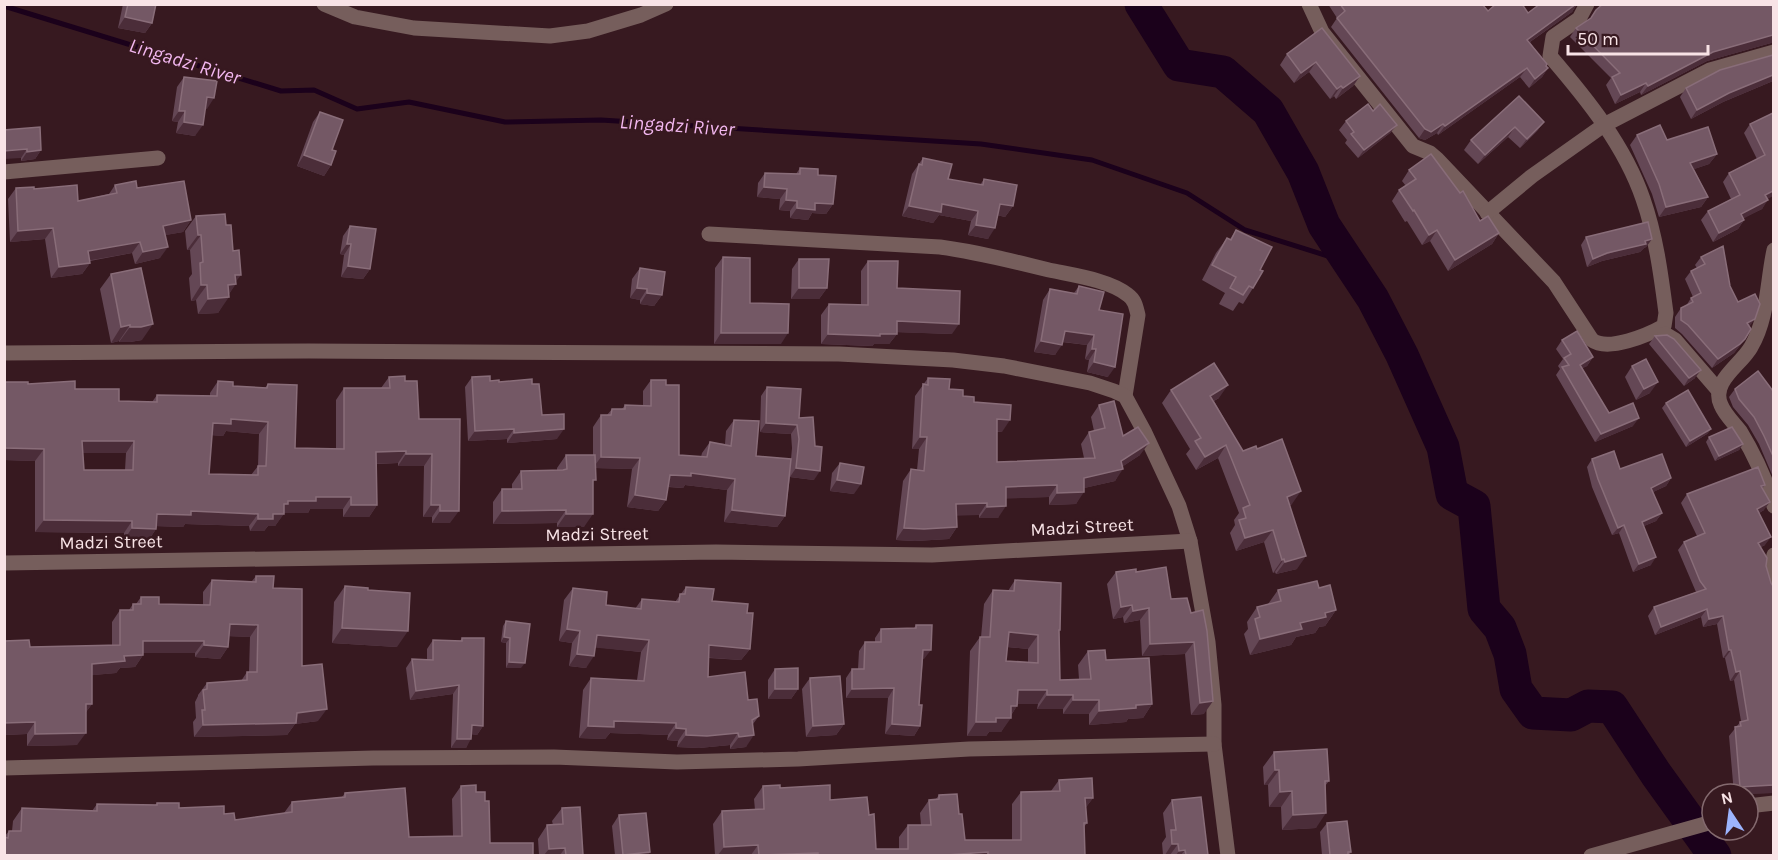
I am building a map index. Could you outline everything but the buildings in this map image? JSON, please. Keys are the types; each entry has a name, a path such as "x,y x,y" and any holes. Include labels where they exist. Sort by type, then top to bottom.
{"street":[{"path":"324,4 355,17 414,28 550,36 588,31 641,15 666,4"},
{"path":"1309,4 1322,32 1413,146 1430,153 1437,159 1554,282 1592,340 1599,345 1608,346 1653,332 1664,326 1666,313 1651,224 1631,169 1604,125 1550,56 1553,37 1579,19 1587,4"},
{"path":"1487,213 1532,176 1604,125 1710,70 1773,52"},
{"path":"4,172 158,158"},
{"path":"709,234 940,247 1084,277 1117,288 1130,296 1136,304 1138,315 1125,396 1179,506 1190,541 1208,642 1215,744 1228,855"},
{"path":"1773,250 1761,322 1751,348 1725,379 1719,391 1720,405 1740,432 1768,486 1773,506"},
{"path":"1653,332 1665,334 1675,340 1719,391"},
{"path":"4,353 357,351 839,354 953,360 1005,366 1090,383 1125,396"},
{"name":"Madzi Street","path":"4,563 716,552 932,555 1190,541"},
{"path":"1773,555 1770,573 1773,589"},
{"path":"4,768 384,758 554,757 677,762 798,759 969,749 1215,744"},
{"path":"1591,855 1700,825"}],"waterway":[{"path":"1141,4 1179,65 1223,72 1268,111 1303,172 1324,225 1373,299 1402,355 1443,447 1452,494 1474,506 1484,609 1500,628 1510,654 1516,689 1533,713 1571,715 1588,706 1612,707 1656,774 1715,856"},
{"name":"Lingadzi River","path":"4,6 281,91 314,90 357,109 409,102 505,122 601,120 981,144 1092,160 1187,193 1245,230 1347,262"}]}
